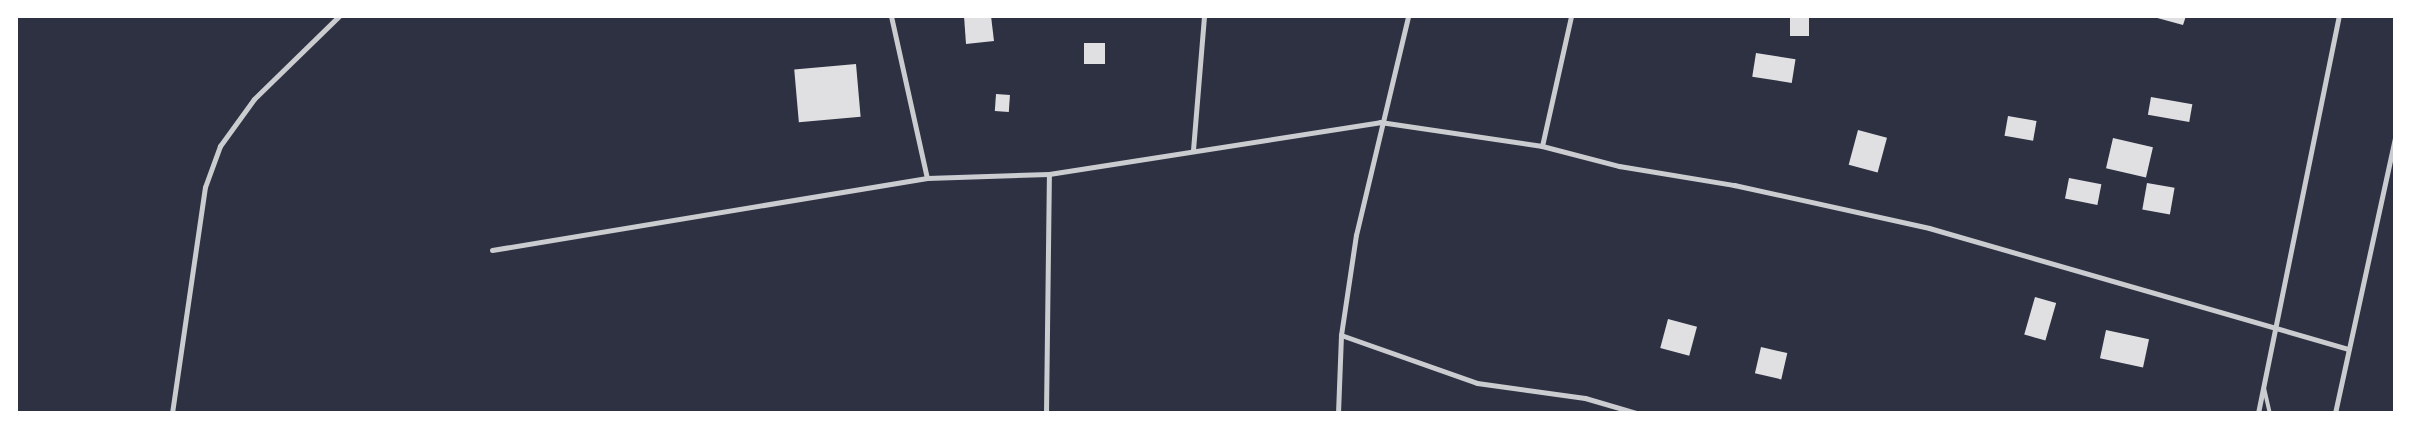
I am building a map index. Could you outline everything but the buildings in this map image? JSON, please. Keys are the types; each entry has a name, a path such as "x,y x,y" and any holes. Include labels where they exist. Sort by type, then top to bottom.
{"street":[{"path":"172,413 206,188 220,146 254,99 339,16"},
{"path":"891,16 927,178"},
{"path":"1193,150 1204,16"},
{"path":"1338,413 1341,335 1356,235 1380,122 1408,16"},
{"path":"1542,146 1571,16"},
{"path":"2258,413 2273,330 2339,16"},
{"path":"492,250 927,178 1050,174 1380,122 1542,146 1618,166 1930,228 2273,330 2348,350"},
{"path":"2335,413 2395,137"},
{"path":"1046,413 1050,174"},
{"path":"1341,335 1477,382 1585,398 1636,413"}],"lane":[{"path":"2263,386 2270,413"}]}
